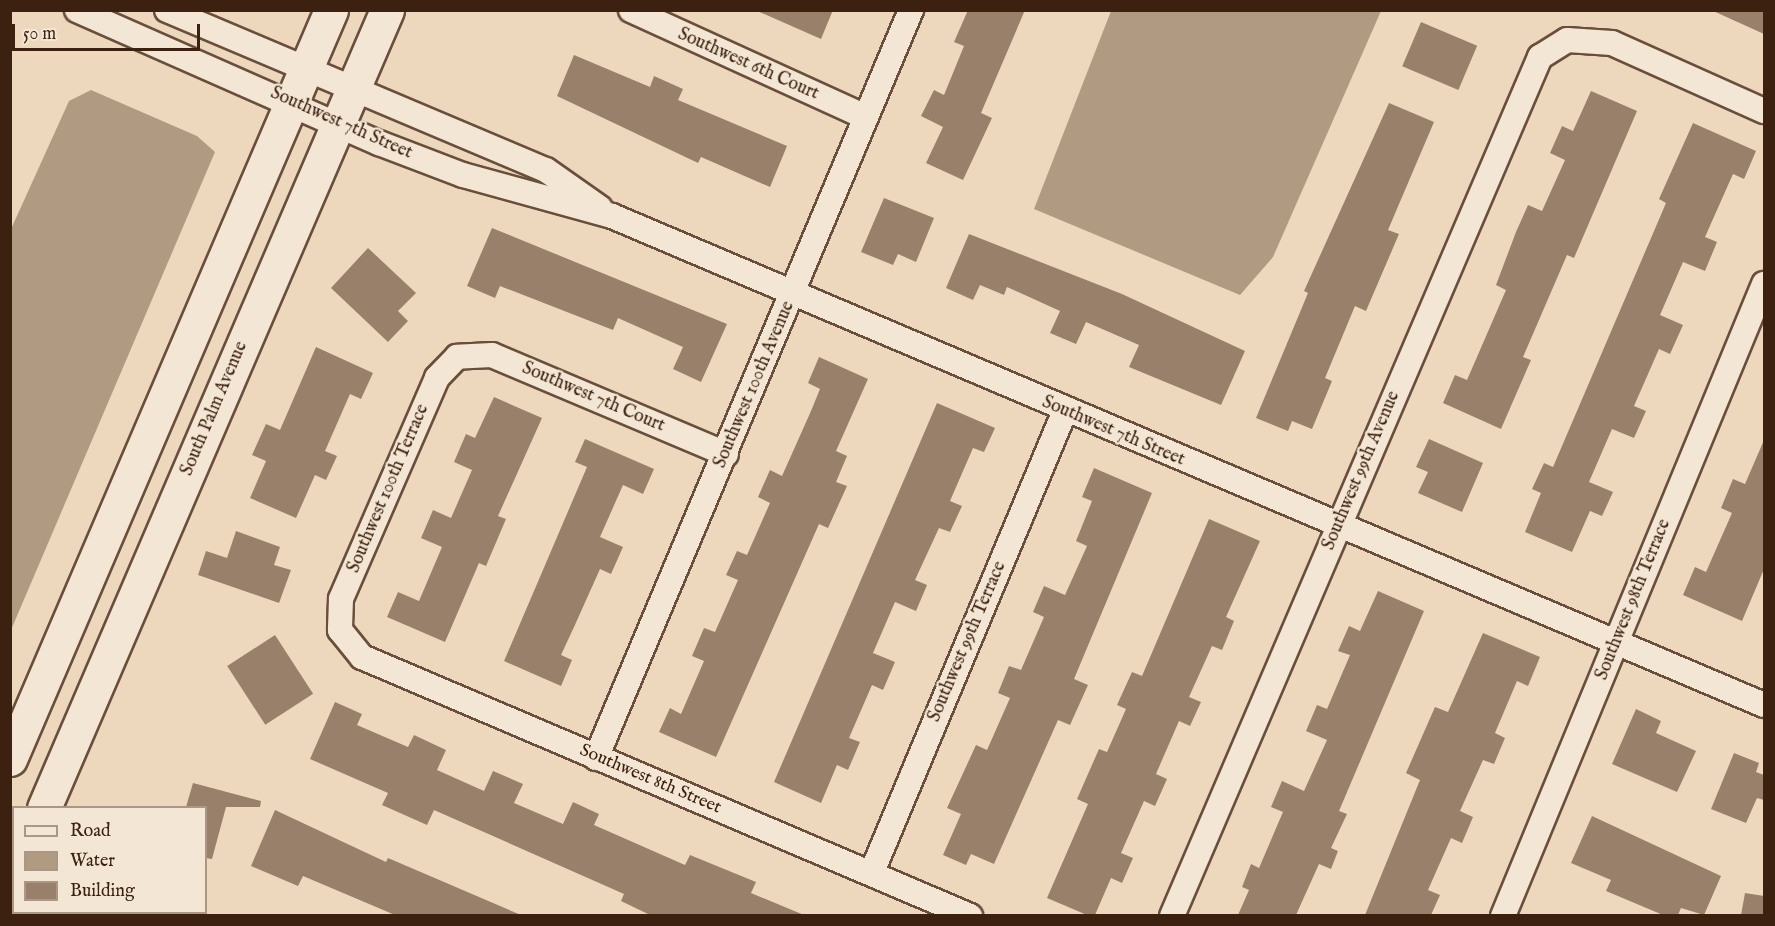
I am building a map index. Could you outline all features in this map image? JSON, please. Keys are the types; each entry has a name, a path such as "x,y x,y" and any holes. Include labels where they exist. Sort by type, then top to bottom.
{"main road":[{"path":"10,759 331,10"},
{"name":"South Palm Avenue","path":"44,806 387,10"}],"street":[{"name":"Southwest 7th Street","path":"77,10 338,121 379,143 463,175 612,216 1064,412 1764,705"},
{"name":"Southwest 7th Street","path":"166,10 546,170 612,216"},
{"name":"Southwest 6th Court","path":"631,10 866,117"},
{"name":"Southwest 100th Avenue","path":"597,758 911,10"},
{"name":"Southwest 99th Avenue","path":"1173,915 1540,57 1567,40 1612,43 1764,111"},
{"name":"Southwest 98th Terrace","path":"1505,915 1764,284"},
{"name":"Southwest 7th Court","path":"457,357 492,355 726,454"},
{"name":"Southwest 100th Terrace","path":"340,630 342,599 437,378 457,357"},
{"name":"Southwest 99th Terrace","path":"872,872 1064,412"},
{"name":"Southwest 8th Street","path":"340,630 362,657 970,915"}],"water":[{"path":"1111,11 1381,11 1273,257 1240,295 1034,209"},
{"path":"91,90 197,136 215,152 11,630 11,229 69,101"}],"building":[{"path":"755,10 833,10 821,39"},
{"path":"968,10 1025,10 981,113 992,118 963,180 926,163 943,127 921,116 934,90 944,95 964,46 954,42"},
{"path":"1711,10 1764,10 1764,34"},
{"path":"1421,22 1477,46 1458,90 1402,66"},
{"path":"574,55 650,87 654,76 683,89 678,100 787,146 770,187 701,157 698,163 557,96"},
{"path":"1591,91 1637,111 1574,258 1567,255 1523,357 1531,360 1501,429 1443,403 1455,375 1467,380 1506,290 1496,285 1516,232 1528,205 1542,211 1565,160 1550,153 1562,126 1573,131"},
{"path":"1389,103 1434,122 1388,230 1399,234 1366,311 1355,306 1325,378 1332,381 1312,429 1292,421 1288,431 1256,418 1308,293 1304,291"},
{"path":"1693,123 1756,151 1744,179 1733,174 1705,237 1717,242 1705,271 1683,262 1660,315 1683,325 1670,354 1659,349 1634,406 1646,411 1634,438 1612,429 1589,482 1613,492 1602,516 1590,511 1572,552 1525,532 1541,493 1532,489 1544,463 1553,467 1666,203 1659,199"},
{"path":"884,198 934,218 916,262 898,254 893,265 861,252"},
{"path":"492,228 727,324 701,382 673,369 683,347 618,318 613,330 500,286 495,298 467,286"},
{"path":"969,234 1122,294 1245,351 1221,405 1129,367 1139,345 1086,322 1076,344 1050,333 1060,311 1007,287 1004,295 980,285 973,300 946,288"},
{"path":"368,248 416,293 398,311 408,321 388,342 331,288"},
{"path":"316,347 373,373 361,399 350,394 325,451 337,456 326,480 315,475 296,518 250,498 266,461 252,455 266,424 280,430"},
{"path":"819,357 868,379 836,451 847,456 836,482 847,486 828,528 819,524 716,757 659,732 670,708 681,714 704,661 692,656 704,628 715,632 738,580 726,575 737,551 747,555 770,503 758,497 770,470 782,476 811,411 820,389 808,383"},
{"path":"494,397 542,418 498,516 506,519 486,566 479,563 445,642 387,617 398,592 419,601 442,547 421,538 433,510 451,518 472,470 454,462 466,434 475,438"},
{"path":"937,403 995,428 984,452 973,448 950,501 962,506 950,532 939,528 915,580 927,585 916,611 895,602 873,653 895,662 883,690 872,685 849,738 860,742 848,770 837,765 821,803 774,782"},
{"path":"585,439 654,469 643,494 623,485 600,537 623,547 611,574 600,569 561,655 572,660 561,686 504,661 587,467 575,462"},
{"path":"1429,439 1483,463 1462,512 1418,493 1428,472 1416,467"},
{"path":"1764,440 1764,569 1742,621 1683,595 1695,567 1706,572 1732,513 1721,508 1733,479 1745,484"},
{"path":"1094,468 1152,493 1074,679 1088,685 1070,725 1058,720 994,864 971,854 966,865 943,855 961,814 947,808 976,745 987,750 1010,698 998,693 1009,666 1021,670 1044,617 1033,612 1044,586 1065,595 1087,546 1076,541 1092,501 1082,497"},
{"path":"1209,519 1260,541 1226,617 1234,621 1222,650 1212,646 1189,697 1201,702 1190,726 1179,721 1156,774 1167,779 1155,806 1144,801 1121,853 1133,858 1122,883 1111,878 1095,915 1087,915 1047,898 1088,804 1077,799 1099,749 1107,752 1126,709 1117,705 1132,672 1142,676"},
{"path":"236,531 280,547 274,565 291,570 279,603 198,575 206,551 227,558"},
{"path":"1378,591 1424,611 1339,811 1347,814 1331,848 1338,851 1331,869 1319,864 1296,915 1238,915 1249,890 1242,887 1251,864 1259,868 1283,812 1271,807 1282,781 1304,791 1327,740 1306,731 1317,705 1327,709 1350,655 1338,651 1349,626 1360,631"},
{"path":"1483,633 1540,657 1528,686 1517,681 1495,733 1505,738 1494,764 1483,760 1460,811 1473,817 1462,843 1451,838 1428,890 1440,895 1431,915 1365,915 1420,780 1406,773 1435,707 1448,712"},
{"path":"275,635 313,694 265,725 227,666"},
{"path":"335,702 362,714 357,725 408,747 414,735 446,750 437,770 484,791 493,771 523,784 514,803 563,824 573,802 599,814 594,825 685,865 690,855 756,882 751,893 804,915 650,915 621,901 624,894 434,810 427,825 382,805 388,793 310,759"},
{"path":"1636,709 1661,721 1656,733 1696,751 1677,792 1612,764"},
{"path":"1734,753 1759,763 1756,772 1764,775 1764,800 1757,798 1746,823 1711,809"},
{"path":"193,783 261,801 260,807 226,807 212,859 207,858 207,806 186,806"},
{"path":"275,810 386,862 388,858 521,915 395,915 303,876 298,886 251,866"},
{"path":"1592,816 1721,876 1704,915 1681,908 1678,915 1663,915 1606,891 1611,880 1571,863"},
{"path":"1745,893 1764,896 1764,915 1741,915"}]}
